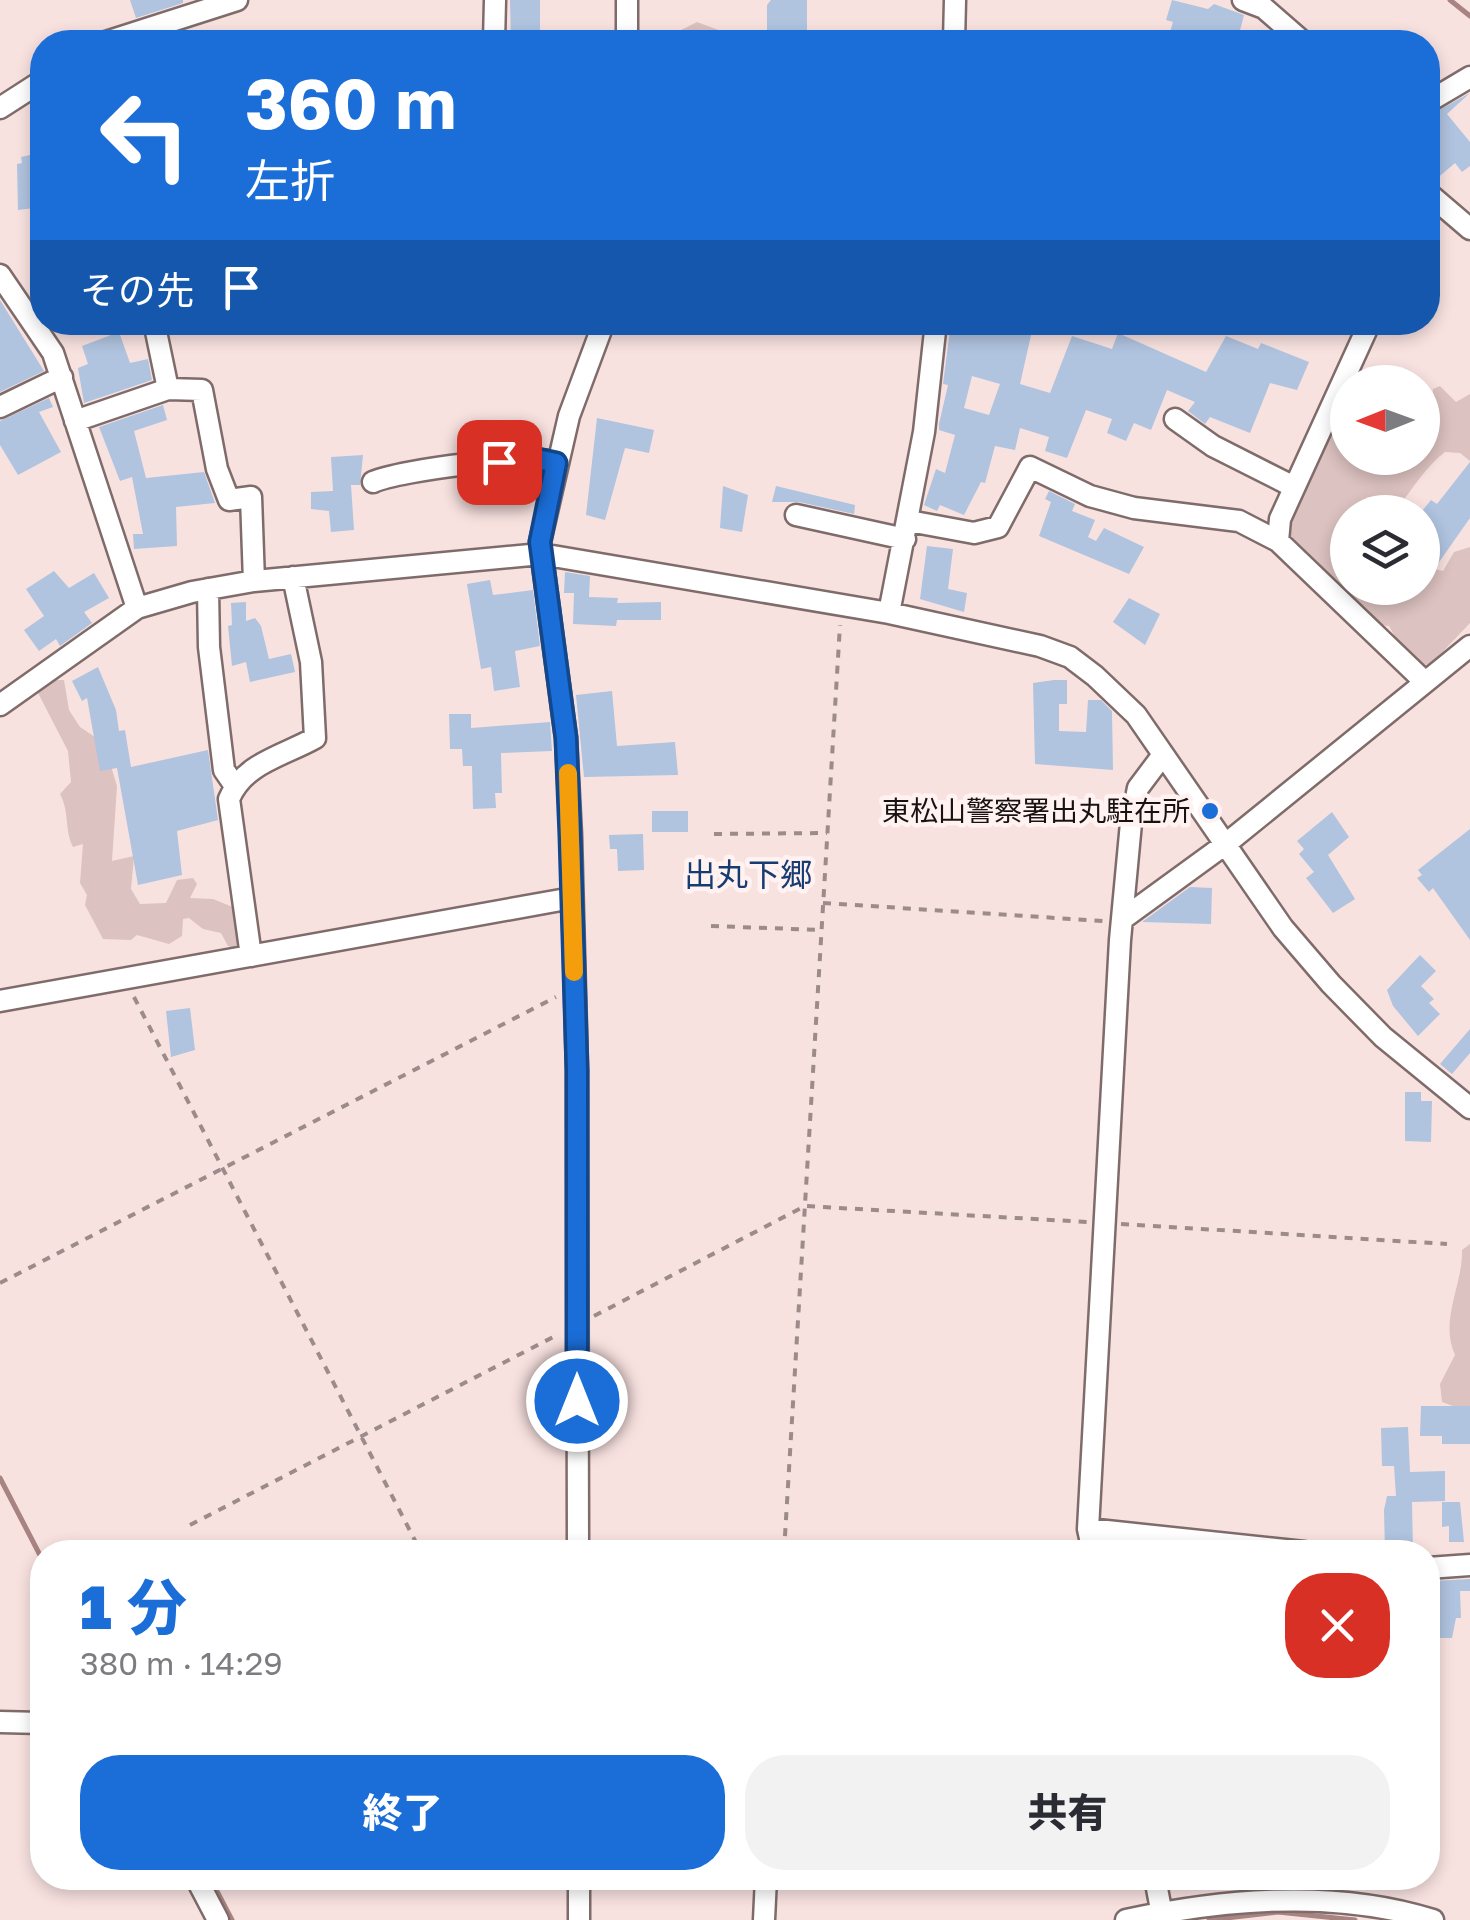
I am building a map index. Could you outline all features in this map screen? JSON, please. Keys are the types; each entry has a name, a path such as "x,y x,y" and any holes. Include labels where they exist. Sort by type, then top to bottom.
{"street":[{"path":"143,30 237,0"},
{"path":"495,30 496,0"},
{"path":"627,0 627,30"},
{"path":"954,30 955,0"},
{"path":"1243,0 1264,8 1289,30"},
{"path":"1440,95 1470,78"},
{"path":"0,108 30,89"},
{"path":"1440,209 1470,229"},
{"path":"0,275 30,317"},
{"path":"41,335 62,377 138,608"},
{"path":"157,335 168,389"},
{"path":"578,1540 572,898 566,738 541,554 556,463 582,372 598,335"},
{"path":"889,613 907,530 934,335"},
{"path":"1278,541 1280,519 1364,335"},
{"path":"0,407 62,377"},
{"path":"75,420 168,389 202,390 228,500 251,497 254,581"},
{"path":"1175,419 1212,446 1294,488"},
{"path":"374,482 461,466 537,459 556,463"},
{"path":"796,515 907,530 974,533 998,527 1030,467 1105,500 1134,508 1239,520 1278,541 1425,682"},
{"path":"0,705 138,608 254,581 541,554 889,613 1040,646 1070,657 1136,715 1284,928 1331,984 1417,1068 1470,1108"},
{"path":"252,956 229,798 255,766 315,738 312,662 293,577"},
{"path":"208,589 209,647 224,770 235,786"},
{"path":"1124,920 1227,843 1470,646"},
{"path":"1090,1540 1124,920 1138,788 1162,756"},
{"path":"0,1001 572,898"},
{"path":"1088,1529 1211,1540"},
{"path":"1440,1567 1470,1565"},
{"path":"0,1722 30,1723"},
{"path":"202,1890 218,1920"},
{"path":"579,1890 579,1920"},
{"path":"764,1920 765,1890"},
{"path":"1158,1890 1163,1916"},
{"path":"1126,1920 1282,1900 1330,1902 1433,1920"}],"path":[{"path":"785,1540 840,632 846,606"},
{"path":"714,834 827,834"},
{"path":"823,903 1124,920"},
{"path":"711,926 821,930"},
{"path":"124,978 414,1540"},
{"path":"0,1283 575,988"},
{"path":"190,1525 804,1206 1447,1244"}],"shaded area":[{"path":"697,22 719,30 681,30"},
{"path":"1440,386 1456,402 1470,394 1470,461 1460,453 1445,452 1440,456"},
{"path":"1330,429 1330,475 1423,475 1407,495 1330,495 1330,581 1282,537"},
{"path":"1470,547 1470,623 1432,663 1420,666 1403,651 1389,626 1379,625 1357,605 1440,605 1440,570 1454,552"},
{"path":"53,680 64,680 69,710 80,727 104,743 117,786 112,861 134,856 131,889 140,904 166,903 177,880 193,878 197,884 190,898 213,899 240,910 247,953 228,946 221,933 203,929 189,918 183,919 182,936 169,944 137,935 131,940 103,939 85,905 87,895 80,883 83,844 73,847 60,794 71,782 68,751 37,691"},
{"path":"1470,1244 1470,1412 1442,1402 1440,1384 1455,1355 1450,1316 1462,1250"}],"building":[{"path":"130,0 183,0 183,3 136,18"},
{"path":"510,0 540,0 540,30 511,30"},
{"path":"771,0 807,0 807,30 767,30 767,5"},
{"path":"1172,0 1208,9 1214,4 1244,15 1240,30 1171,30 1173,22 1166,20"},
{"path":"1470,93 1447,114 1470,142 1470,166 1462,172 1455,163 1440,176 1440,109"},
{"path":"30,155 30,208 18,210 17,164 22,163 21,157"},
{"path":"0,300 44,371 0,392"},
{"path":"120,335 130,363 148,359 152,380 84,403 78,368 88,364 82,346"},
{"path":"949,335 1031,335 1020,384 1050,393 1072,336 1112,349 1117,335 1123,335 1206,372 1226,336 1258,349 1261,343 1309,362 1297,390 1270,383 1250,433 1210,417 1205,424 1188,411 1195,402 1167,390 1151,430 1134,423 1126,441 1107,433 1112,419 1086,410 1067,458 1045,451 1049,437 1020,428 1015,450 995,446 985,483 981,482 964,515 940,505 937,511 924,505 936,469 945,473 955,435 939,430 948,385 943,384","holes":["972,376 1000,384 989,415 964,408"]},
{"path":"49,398 53,407 39,412 61,452 18,475 0,445 0,421"},
{"path":"163,405 167,420 134,431 146,478 204,472 215,503 176,507 177,546 134,549 133,534 143,534 132,477 120,481 99,427"},
{"path":"597,418 654,430 649,453 625,448 605,520 586,515"},
{"path":"363,455 360,485 351,485 354,530 331,532 329,511 311,509 311,492 333,491 331,457"},
{"path":"1470,462 1470,518 1440,561 1440,500"},
{"path":"723,486 748,495 742,532 720,528"},
{"path":"776,486 855,505 854,514 799,502 772,502"},
{"path":"1049,491 1075,504 1072,511 1095,520 1088,537 1096,541 1104,528 1144,547 1129,574 1039,536 1051,502 1045,499"},
{"path":"927,546 953,549 948,589 967,593 964,612 920,599"},
{"path":"54,571 69,588 94,573 109,598 84,612 92,623 60,646 56,639 39,651 24,630 44,616 26,589"},
{"path":"565,572 590,576 589,597 618,598 617,603 661,602 661,620 617,620 616,626 573,624 574,593 564,593"},
{"path":"490,580 493,595 533,590 540,646 515,651 520,687 494,691 491,667 481,669 467,584"},
{"path":"1129,598 1160,614 1145,645 1113,622"},
{"path":"246,602 246,621 255,618 261,626 269,659 291,654 295,672 250,682 246,662 232,666 228,626 232,625 231,603"},
{"path":"98,667 116,710 119,731 125,730 131,767 208,750 218,820 177,831 182,875 138,885 117,768 100,771 87,698 82,701 72,681"},
{"path":"1067,680 1067,704 1059,704 1059,731 1086,732 1088,700 1101,700 1112,711 1113,770 1035,764 1033,683"},
{"path":"612,691 617,746 675,742 678,775 584,777 576,695"},
{"path":"449,714 471,714 471,728 550,722 552,751 501,753 502,793 495,793 496,808 473,809 472,766 463,766 462,749 450,749"},
{"path":"652,811 688,811 688,832 652,832"},
{"path":"1332,812 1349,837 1328,855 1355,899 1333,913 1306,878 1314,872 1299,854 1304,849 1297,841"},
{"path":"1470,829 1470,940 1433,888 1429,892 1417,878 1422,875 1418,870"},
{"path":"643,834 644,870 618,871 617,849 610,849 609,835"},
{"path":"1190,887 1212,888 1211,924 1142,922"},
{"path":"1420,955 1436,971 1421,986 1434,999 1429,1003 1440,1014 1418,1036 1393,1006 1387,990"},
{"path":"190,1008 195,1050 171,1057 166,1011"},
{"path":"1470,1029 1470,1053 1452,1074 1440,1064"},
{"path":"1405,1092 1421,1092 1421,1101 1432,1101 1431,1142 1405,1141"},
{"path":"1421,1406 1470,1406 1470,1444 1442,1444 1442,1436 1420,1436"},
{"path":"1408,1427 1410,1472 1445,1471 1445,1501 1412,1502 1413,1540 1385,1540 1387,1496 1396,1496 1394,1466 1382,1466 1381,1428"},
{"path":"1442,1502 1460,1502 1464,1542 1449,1542 1449,1526 1442,1527"},
{"path":"1470,1579 1470,1591 1460,1591 1461,1618 1456,1618 1452,1638 1440,1638 1440,1581"}],"waterway":[{"path":"1450,0 1470,16"},
{"path":"0,1478 32,1540"},
{"path":"216,1890 232,1920"},
{"path":"1209,1920 1278,1912 1355,1920"}],"slow traffic":[{"path":"568,773 574,972"}],"place":[{"name":"東松山警察署出丸駐在所","path":"1210,811"}],"district":[{"name":"出丸下郷","path":"748,875"}],"route":[{"path":"499,462 537,459 556,463 540,542 566,738 577,1070 577,1401"}]}
